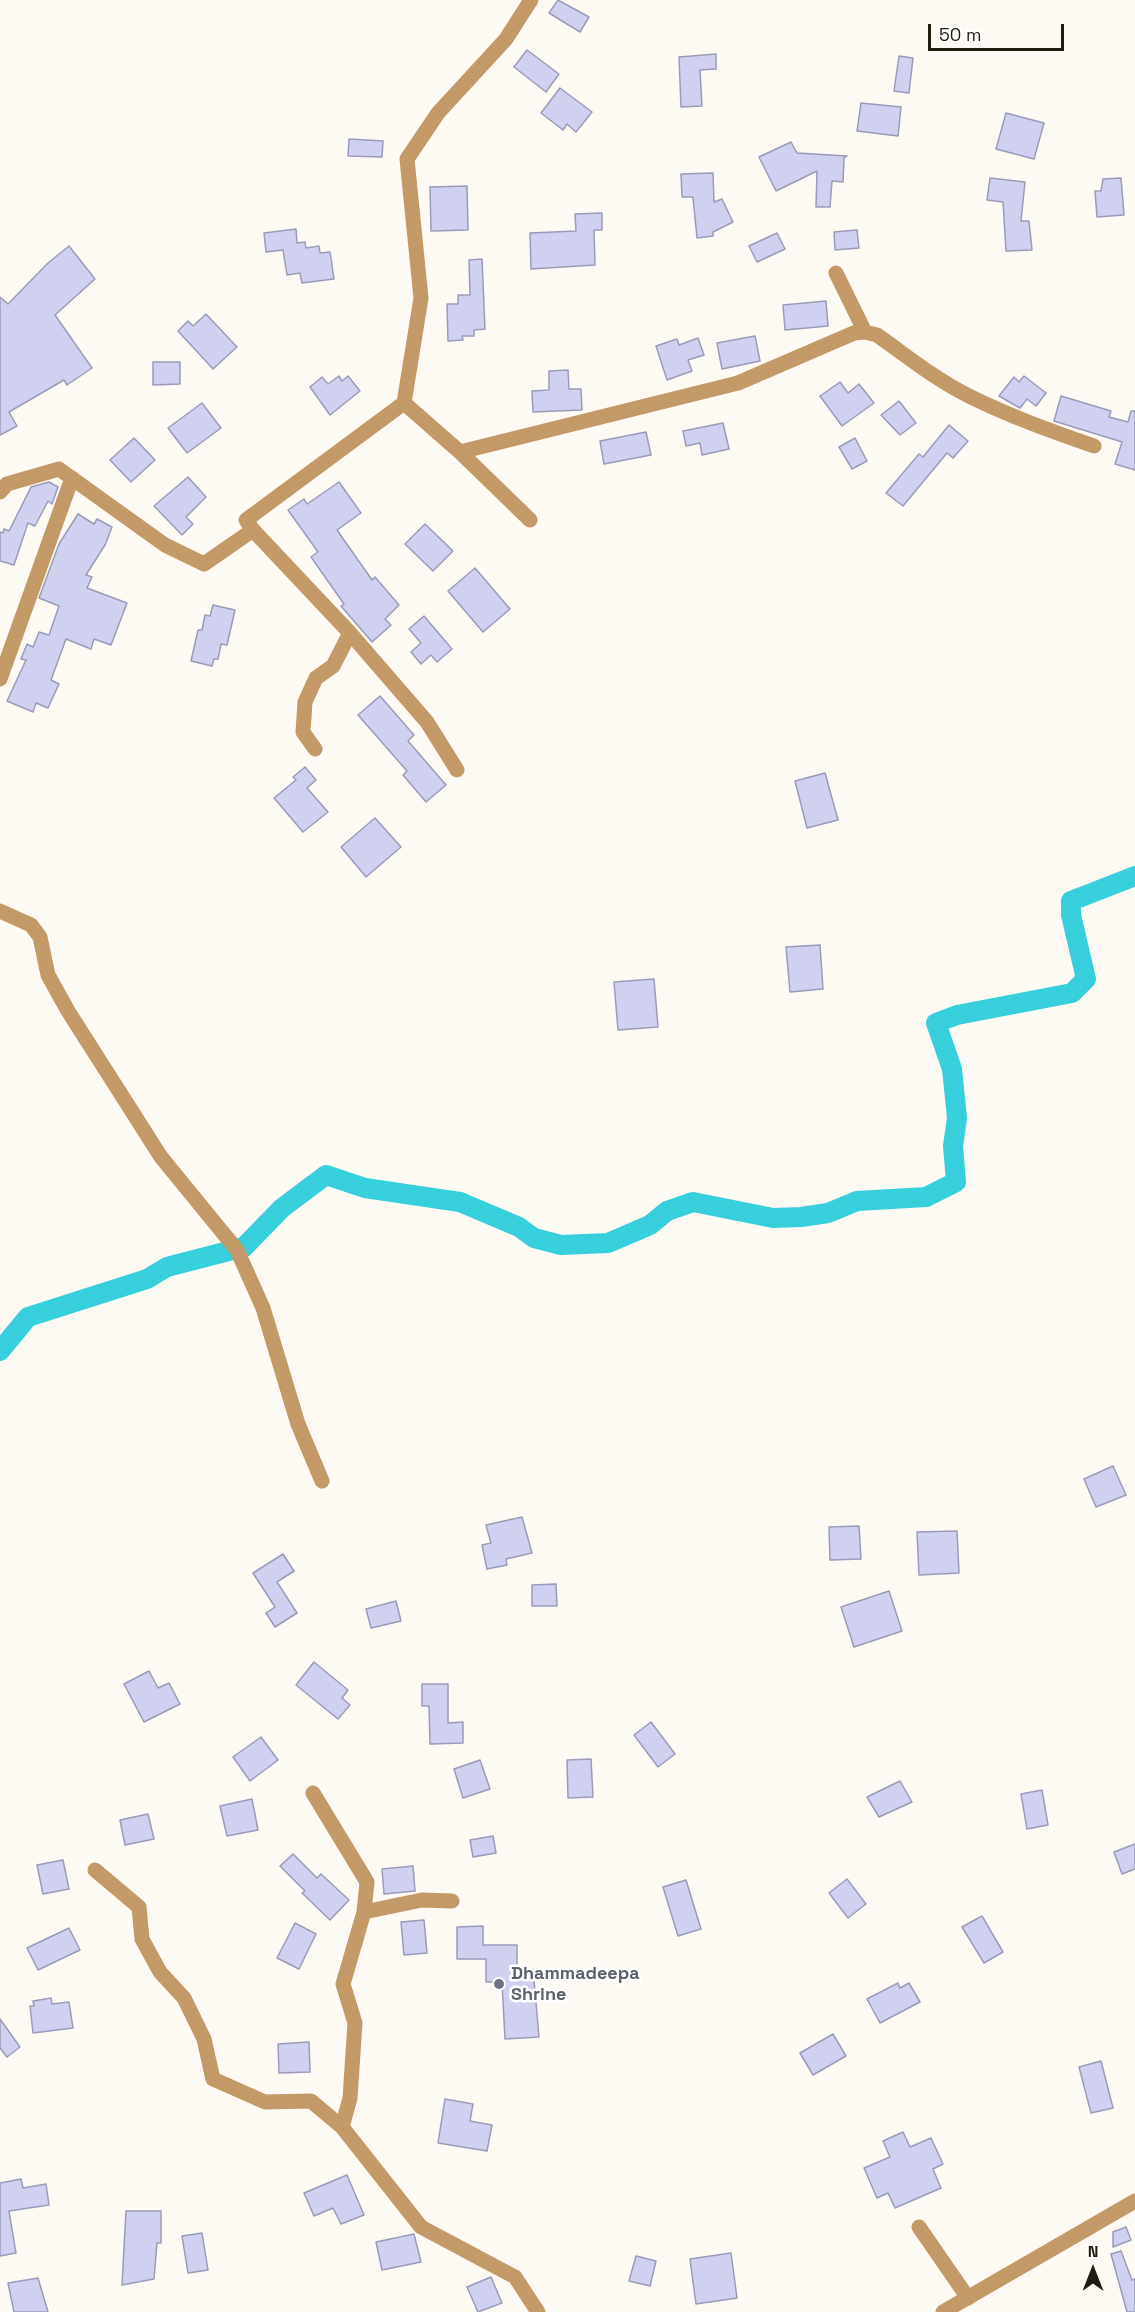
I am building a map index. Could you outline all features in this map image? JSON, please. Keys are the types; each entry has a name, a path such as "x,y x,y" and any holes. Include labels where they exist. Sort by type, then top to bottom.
{"street":[{"path":"457,770 427,722 350,633 246,520 405,403 420,298 407,159 438,113 506,39 531,0"},
{"path":"836,273 865,332"},
{"path":"460,453 738,383 854,333 865,332 877,335 941,381 969,396 1019,419 1094,446"},
{"path":"405,403 530,520"},
{"path":"2,482 59,470 165,545 204,564 253,530"},
{"path":"0,679 72,478"},
{"path":"315,749 303,732 305,702 316,678 333,666 350,633"},
{"path":"0,911 31,925 40,937 48,975 68,1011 161,1156 237,1250 263,1308 298,1424 322,1481"},
{"path":"313,1793 367,1882 364,1912 343,1984 355,2023 350,2098 342,2127"},
{"path":"95,1870 139,1907 142,1939 160,1972 184,1998 204,2039 213,2079 265,2102 311,2102 342,2127 421,2227 515,2277 538,2312"},
{"path":"364,1912 422,1900 452,1901"},
{"path":"943,2312 1135,2201"},
{"path":"919,2227 968,2298"}],"building":[{"path":"558,0 589,17 580,32 549,13"},
{"path":"527,50 559,74 546,92 514,67"},
{"path":"716,54 716,69 700,70 702,106 681,107 679,57"},
{"path":"899,56 913,58 909,93 894,91"},
{"path":"560,88 592,112 576,132 567,124 563,130 541,113"},
{"path":"861,103 901,107 898,136 857,131"},
{"path":"1006,113 1044,123 1034,159 996,149"},
{"path":"349,139 383,141 382,157 348,156"},
{"path":"791,142 797,153 847,156 844,158 843,182 832,181 830,207 816,207 817,171 776,191 759,157"},
{"path":"713,173 714,202 722,199 733,222 713,232 713,236 697,238 693,197 682,197 681,174"},
{"path":"990,178 1025,182 1021,221 1029,221 1032,250 1006,251 1003,202 987,200"},
{"path":"1121,178 1124,215 1097,217 1095,191 1101,191 1103,179"},
{"path":"467,186 468,230 431,231 430,187"},
{"path":"602,213 602,230 594,230 595,265 531,269 530,233 576,231 575,214"},
{"path":"296,229 297,243 305,242 306,248 319,246 320,253 330,252 334,279 302,283 300,273 287,275 283,250 266,252 264,233"},
{"path":"857,230 859,248 835,250 834,232"},
{"path":"777,233 785,249 757,262 749,246"},
{"path":"69,246 95,279 55,315 92,368 67,385 64,380 9,412 17,426 0,435 0,297 8,304 48,263"},
{"path":"482,259 485,329 474,330 474,336 462,336 463,340 448,341 447,304 458,304 458,295 470,295 469,260"},
{"path":"826,301 828,326 785,330 783,305"},
{"path":"206,314 237,347 213,369 178,331 188,321 193,326"},
{"path":"755,336 760,361 722,369 717,343"},
{"path":"698,338 704,355 688,360 692,371 667,380 656,346 677,339 679,345"},
{"path":"153,362 180,362 180,384 153,385"},
{"path":"568,370 569,389 581,389 582,410 533,412 532,391 549,390 549,371"},
{"path":"339,376 342,381 348,376 360,391 330,415 310,387 322,377 328,384"},
{"path":"1024,376 1046,393 1036,406 1027,399 1020,408 999,396 1014,377 1019,382"},
{"path":"840,382 848,393 859,384 874,403 842,426 820,396"},
{"path":"1061,396 1111,411 1109,417 1128,422 1131,411 1135,411 1135,470 1115,464 1122,442 1054,421"},
{"path":"899,401 916,423 900,435 881,415"},
{"path":"202,403 221,428 187,453 168,428"},
{"path":"723,423 729,449 702,455 700,443 686,446 683,431"},
{"path":"949,425 968,441 953,458 947,453 903,506 886,493 919,454 923,457"},
{"path":"646,432 651,455 604,464 600,441"},
{"path":"134,438 155,460 131,482 110,460"},
{"path":"855,438 867,461 852,469 839,447"},
{"path":"188,477 206,497 186,517 193,524 182,535 154,506"},
{"path":"49,482 58,487 52,504 48,501 35,526 28,523 14,565 0,561 0,532 3,533 4,529 9,531 31,487"},
{"path":"339,482 361,513 337,530 372,580 375,577 399,605 385,619 391,625 372,642 341,606 344,604 311,557 318,552 288,510 304,499 307,504"},
{"path":"78,514 94,524 97,519 112,527 105,545 86,575 92,577 87,588 127,603 111,645 94,639 91,649 66,639 51,680 59,684 48,708 36,703 33,712 7,701 26,660 21,659 27,644 33,647 39,632 49,635 59,606 39,598 59,544"},
{"path":"425,524 453,551 433,571 405,544"},
{"path":"475,568 510,609 483,632 448,591"},
{"path":"213,605 235,610 227,645 221,644 218,659 214,659 212,666 191,661 198,630 202,630 205,615 210,616"},
{"path":"424,616 452,649 437,662 431,655 421,664 411,652 421,643 409,629"},
{"path":"380,696 414,735 408,741 446,785 426,802 403,775 407,771 358,715"},
{"path":"305,767 316,780 307,788 328,812 303,832 274,798 296,780 293,777"},
{"path":"825,773 838,820 807,828 795,781"},
{"path":"375,818 401,847 366,877 341,847"},
{"path":"820,945 823,989 790,992 786,947"},
{"path":"654,979 658,1027 618,1030 614,982"},
{"path":"1113,1466 1126,1495 1096,1507 1084,1479"},
{"path":"522,1517 532,1553 506,1559 507,1565 487,1569 482,1545 491,1543 486,1525"},
{"path":"859,1526 861,1559 830,1560 829,1527"},
{"path":"957,1531 959,1573 919,1575 917,1532"},
{"path":"283,1554 294,1571 277,1582 297,1613 275,1627 266,1613 275,1607 253,1573"},
{"path":"556,1584 557,1606 532,1606 532,1585"},
{"path":"889,1591 902,1631 854,1647 841,1607"},
{"path":"396,1601 401,1621 371,1628 366,1609"},
{"path":"314,1662 348,1690 342,1698 350,1705 338,1719 296,1685"},
{"path":"149,1671 158,1688 169,1683 180,1704 144,1722 124,1684"},
{"path":"422,1684 448,1684 448,1723 463,1722 463,1743 430,1744 429,1706 422,1706"},
{"path":"651,1722 675,1754 658,1767 634,1735"},
{"path":"261,1737 278,1760 250,1781 233,1757"},
{"path":"591,1759 593,1797 568,1798 567,1760"},
{"path":"480,1760 490,1789 463,1798 454,1769"},
{"path":"900,1781 912,1802 879,1817 867,1797"},
{"path":"1042,1790 1048,1825 1027,1829 1021,1794"},
{"path":"252,1799 258,1830 227,1836 220,1806"},
{"path":"148,1814 154,1839 125,1845 120,1820"},
{"path":"493,1836 496,1853 473,1857 470,1840"},
{"path":"1135,1844 1135,1869 1122,1874 1114,1852"},
{"path":"293,1854 317,1878 321,1874 349,1900 330,1920 302,1893 305,1891 280,1866"},
{"path":"63,1860 69,1889 43,1894 37,1865"},
{"path":"413,1866 415,1891 384,1894 382,1869"},
{"path":"847,1879 866,1904 848,1918 829,1893"},
{"path":"686,1880 701,1929 678,1936 663,1887"},
{"path":"982,1916 1003,1952 984,1963 962,1927"},
{"path":"424,1920 427,1953 404,1955 401,1922"},
{"path":"295,1923 316,1934 299,1969 277,1958"},
{"path":"483,1926 483,1945 517,1945 517,1969 533,1969 539,2037 505,2039 502,1982 486,1982 486,1959 457,1959 457,1927"},
{"path":"69,1928 80,1950 38,1970 27,1948"},
{"path":"898,1983 900,1988 909,1983 920,2002 880,2023 867,1999"},
{"path":"51,1998 52,2004 69,2002 73,2028 33,2033 30,2006 34,2006 33,2001"},
{"path":"0,2019 20,2047 7,2057 0,2048"},
{"path":"833,2034 846,2056 813,2075 800,2053"},
{"path":"309,2042 310,2072 279,2073 278,2044"},
{"path":"1101,2061 1113,2108 1091,2113 1079,2067"},
{"path":"445,2099 473,2104 470,2121 492,2125 487,2151 438,2143"},
{"path":"903,2132 910,2147 931,2138 943,2164 933,2169 941,2188 895,2208 888,2193 877,2198 864,2168 890,2157 883,2141"},
{"path":"347,2175 364,2215 341,2224 333,2208 314,2216 304,2193"},
{"path":"21,2179 23,2188 46,2184 49,2205 9,2211 16,2253 0,2256 0,2183"},
{"path":"126,2211 161,2211 161,2243 157,2243 154,2279 122,2285"},
{"path":"1126,2227 1131,2240 1113,2247 1113,2232"},
{"path":"202,2233 208,2270 188,2273 182,2236"},
{"path":"414,2234 421,2262 382,2270 376,2242"},
{"path":"1121,2251 1132,2280 1135,2279 1135,2312 1127,2312 1111,2254"},
{"path":"731,2253 737,2298 696,2304 690,2259"},
{"path":"636,2256 656,2261 650,2286 629,2281"},
{"path":"491,2277 502,2303 478,2312 467,2287"},
{"path":"38,2278 48,2312 14,2312 8,2283"}],"waterway":[{"path":"0,1351 28,1317 147,1279 167,1267 244,1247 282,1208 326,1175 365,1188 460,1202 519,1227 534,1238 561,1245 608,1243 650,1225 667,1211 693,1202 773,1218 828,1213 857,1201 926,1197 956,1182 953,1146 957,1118 952,1069 936,1023 957,1015 1072,993 1086,979 1071,915 1071,901 1135,876"}],"place":[{"name":"Dhammadeepa Shrine","path":"499,1984"}]}
